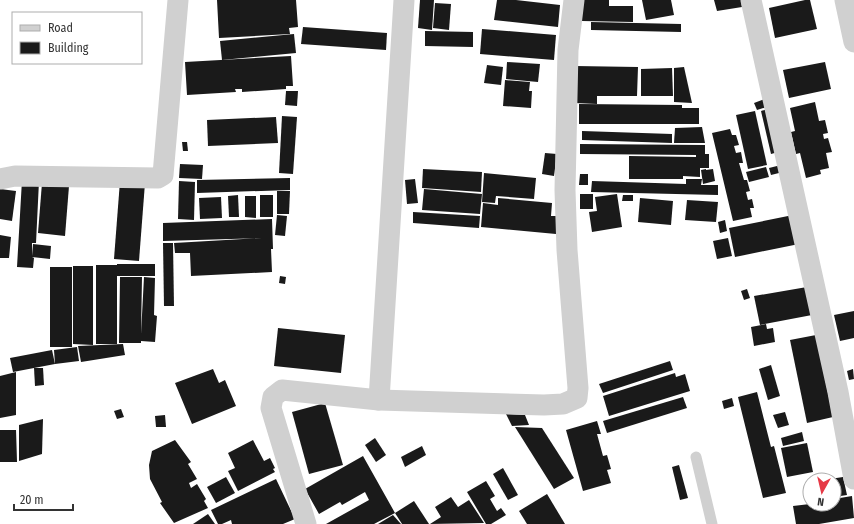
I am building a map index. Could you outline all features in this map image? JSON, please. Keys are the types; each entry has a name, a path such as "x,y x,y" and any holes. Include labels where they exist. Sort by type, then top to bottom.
{"street":[{"path":"0,179 15,176 158,178 164,175 178,0"},
{"path":"379,400 404,0"},
{"path":"306,524 271,408 273,397 282,390 379,400 544,405 563,404 577,398 578,388 567,250 565,190 568,50 574,0"},
{"path":"751,0 838,392 854,479"},
{"path":"845,0 854,42"}],"lane":[{"path":"696,457 712,524"}],"building":[{"path":"217,0 296,0 298,27 289,28 290,34 219,38"},
{"path":"420,0 434,0 432,30 418,28"},
{"path":"497,0 516,0 560,5 558,27 494,20"},
{"path":"582,0 609,0 609,6 633,6 633,22 582,21"},
{"path":"642,0 671,0 674,15 646,20"},
{"path":"714,0 741,0 742,7 717,11"},
{"path":"810,0 817,29 775,38 769,8"},
{"path":"435,3 451,4 449,30 433,28"},
{"path":"591,22 681,24 681,32 591,30"},
{"path":"303,27 387,33 386,50 301,44"},
{"path":"482,29 556,35 554,60 480,54"},
{"path":"425,31 473,32 473,47 425,46"},
{"path":"294,34 296,53 222,60 220,41"},
{"path":"291,56 293,86 286,86 286,89 242,92 242,89 235,89 236,92 187,95 185,62"},
{"path":"507,62 540,64 538,82 506,79"},
{"path":"825,62 831,89 789,98 783,70"},
{"path":"487,65 503,67 501,85 484,83"},
{"path":"575,66 638,67 637,96 597,96 597,104 574,103"},
{"path":"684,67 692,103 674,102 674,68"},
{"path":"672,68 673,96 641,96 641,69"},
{"path":"505,80 530,82 529,91 532,91 531,108 503,106"},
{"path":"286,91 298,91 297,106 285,105"},
{"path":"767,98 770,106 757,110 754,103"},
{"path":"815,102 819,121 825,120 828,133 823,134 824,139 828,138 832,152 826,153 829,168 820,170 821,174 806,178 800,153 796,154 791,132 795,131 790,108"},
{"path":"579,104 682,105 682,108 699,108 699,124 579,124"},
{"path":"771,108 782,151 771,154 761,111"},
{"path":"755,111 767,165 748,169 736,115"},
{"path":"282,116 297,117 293,174 279,173"},
{"path":"276,117 278,143 208,146 207,120"},
{"path":"702,127 705,143 674,143 675,128"},
{"path":"730,129 732,135 736,135 739,145 734,146 736,153 741,152 743,163 739,163 744,180 747,180 750,191 746,192 748,200 752,199 754,208 750,208 752,217 733,221 712,133"},
{"path":"582,131 672,134 672,143 582,140"},
{"path":"182,142 187,142 188,151 183,151"},
{"path":"580,144 705,145 705,154 709,154 709,168 700,168 700,177 683,176 683,179 629,179 629,156 696,157 696,155 580,154"},
{"path":"545,153 557,154 554,176 542,174"},
{"path":"180,164 203,165 202,179 179,178"},
{"path":"785,164 787,171 771,175 769,168"},
{"path":"766,167 769,177 749,182 746,172"},
{"path":"423,169 482,172 481,192 422,188"},
{"path":"713,169 715,181 703,184 701,170"},
{"path":"484,173 536,178 534,199 496,196 495,203 482,202"},
{"path":"580,174 588,174 588,185 579,185"},
{"path":"290,178 290,190 197,193 197,180"},
{"path":"415,179 418,203 407,204 405,180"},
{"path":"686,179 702,179 701,185 718,185 718,195 591,192 592,181 686,184"},
{"path":"22,180 39,181 36,243 32,243 32,256 33,244 51,246 50,259 32,257 34,258 33,268 17,267"},
{"path":"120,181 145,183 139,261 114,259"},
{"path":"179,181 195,182 194,220 178,219"},
{"path":"42,183 69,186 65,236 38,233"},
{"path":"0,189 16,191 12,221 0,219"},
{"path":"424,189 482,194 480,214 422,210"},
{"path":"277,191 290,191 289,214 277,214"},
{"path":"580,194 593,194 593,209 580,209"},
{"path":"617,194 622,227 592,232 589,212 597,211 595,197"},
{"path":"238,195 239,217 229,217 228,196"},
{"path":"260,195 273,195 273,217 260,217"},
{"path":"623,195 633,195 633,201 622,201"},
{"path":"245,196 256,196 256,218 245,217"},
{"path":"221,197 222,218 200,219 199,198"},
{"path":"498,198 552,203 551,216 558,216 556,234 481,227 483,203 498,205"},
{"path":"640,198 673,201 671,225 638,222"},
{"path":"687,200 718,202 716,222 685,220"},
{"path":"413,212 480,216 479,228 413,223"},
{"path":"277,215 287,216 285,236 275,235"},
{"path":"793,215 799,244 735,257 729,228"},
{"path":"272,219 272,272 191,276 190,253 175,253 174,243 262,238 163,241 163,223"},
{"path":"725,220 727,231 720,233 718,222"},
{"path":"0,235 11,237 9,258 0,258"},
{"path":"728,238 732,256 717,259 713,241"},
{"path":"163,243 173,243 174,306 164,306"},
{"path":"155,264 155,276 117,276 117,344 96,344 96,265"},
{"path":"73,266 93,266 93,345 73,344"},
{"path":"50,267 72,267 72,347 50,347"},
{"path":"280,276 286,277 285,284 279,283"},
{"path":"120,277 142,277 141,334 144,277 155,278 154,315 157,316 155,342 141,341 141,343 119,343"},
{"path":"807,287 812,315 760,325 754,296"},
{"path":"747,289 750,298 744,300 741,291"},
{"path":"854,311 854,338 840,341 834,315"},
{"path":"766,324 767,329 773,328 775,342 754,346 751,327"},
{"path":"278,328 345,335 341,373 274,366"},
{"path":"816,335 833,417 807,423 790,340"},
{"path":"123,344 125,355 81,362 78,346"},
{"path":"77,347 79,361 55,364 54,350"},
{"path":"52,350 55,364 13,372 10,358"},
{"path":"670,361 673,370 603,393 599,384"},
{"path":"771,365 780,396 768,400 759,369"},
{"path":"34,368 43,368 44,385 35,386"},
{"path":"213,369 219,383 225,380 236,406 192,424 175,383"},
{"path":"853,369 854,379 849,380 847,371"},
{"path":"16,372 16,415 0,418 0,376"},
{"path":"675,373 676,377 685,374 690,391 609,416 603,396"},
{"path":"757,392 771,447 774,446 786,493 763,498 738,397"},
{"path":"683,397 687,408 607,433 603,421"},
{"path":"732,398 734,406 724,409 722,401"},
{"path":"325,403 343,465 309,474 292,412"},
{"path":"121,409 124,417 117,419 114,411"},
{"path":"785,412 789,425 778,428 773,415"},
{"path":"506,414 525,415 529,425 512,426"},
{"path":"165,415 166,427 156,427 155,416"},
{"path":"43,419 42,454 19,461 19,425"},
{"path":"597,421 601,434 597,434 603,456 607,455 611,469 607,470 611,483 583,491 566,430"},
{"path":"515,427 542,428 574,478 554,489"},
{"path":"0,430 16,430 17,462 0,462"},
{"path":"802,432 804,441 783,446 781,438"},
{"path":"375,438 386,455 376,462 365,445"},
{"path":"175,440 191,462 188,464 197,479 189,483 191,488 197,484 206,499 204,501 208,508 174,523 160,503 162,502 150,479 149,465 152,451"},
{"path":"253,440 264,461 270,458 275,468 273,469 275,472 238,491 228,471 235,468 228,453"},
{"path":"807,443 813,472 802,472 802,474 787,477 781,448"},
{"path":"422,446 426,455 405,467 401,457"},
{"path":"363,456 395,513 374,524 326,524 369,500 365,492 342,505 340,502 319,514 305,489"},
{"path":"679,465 688,498 680,500 672,467"},
{"path":"503,468 518,495 508,500 493,474"},
{"path":"226,477 235,493 216,503 207,487"},
{"path":"842,477 847,495 842,496"},
{"path":"276,479 295,519 283,524 232,524 231,520 218,524 211,510"},
{"path":"486,481 495,496 490,499 497,511 501,508 506,515 491,524 486,524 467,492"},
{"path":"547,494 565,524 527,524 519,511"},
{"path":"852,496 854,518 819,524 796,524 793,506 802,505 802,512 842,512 842,498"},
{"path":"451,497 458,507 469,500 484,523 430,524 441,517 435,507"},
{"path":"414,501 429,524 402,524 395,513"},
{"path":"208,514 215,524 193,524"},
{"path":"393,515 401,524 378,524"}]}
